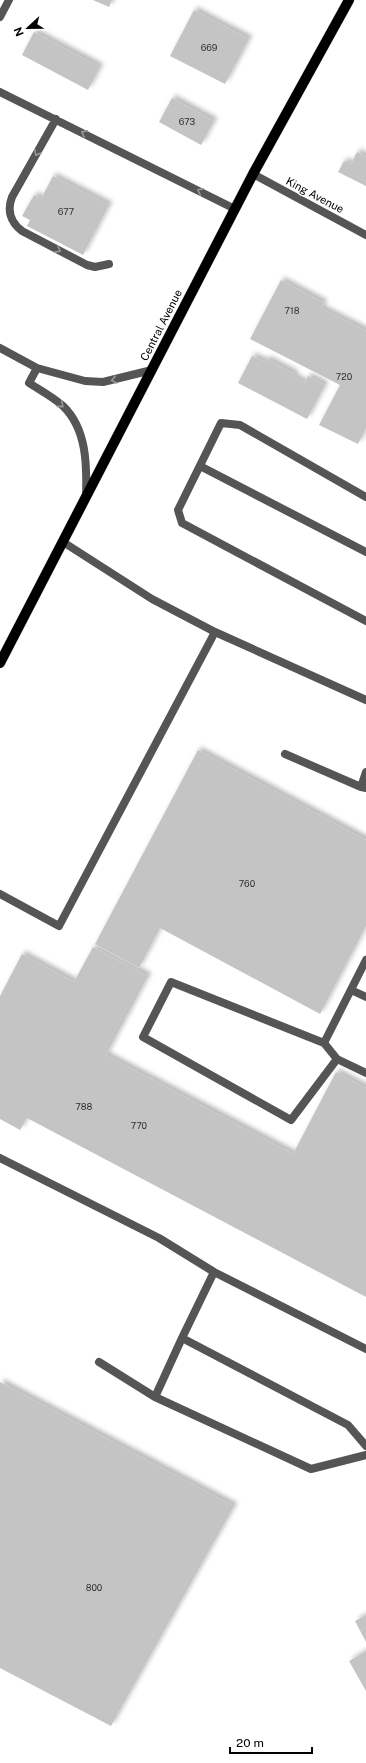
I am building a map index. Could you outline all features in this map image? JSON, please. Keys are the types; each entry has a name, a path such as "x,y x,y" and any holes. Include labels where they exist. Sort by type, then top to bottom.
{"main road":[{"name":"Central Avenue","path":"0,663 253,174 350,0"}],"street":[{"path":"0,18 9,0"},
{"path":"0,92 235,209"},
{"path":"56,119 12,197 9,206 10,216 14,224 22,231 87,265 101,267 109,264"},
{"name":"King Avenue","path":"253,174 366,235"},
{"path":"0,348 37,368 85,381 103,382 152,370"},
{"path":"37,368 29,383 62,404 76,425 86,458 86,497"},
{"path":"366,498 240,425 221,423 178,510 182,523 366,621"},
{"path":"200,466 366,552"},
{"path":"63,542 152,599 215,632 366,700"},
{"path":"0,894 59,926 215,632"},
{"path":"285,754 363,788 366,772"},
{"path":"324,1043 366,960"},
{"path":"337,1059 291,1120 143,1037 171,982 324,1043 337,1059 366,1073"},
{"path":"351,990 366,997"},
{"path":"0,1158 159,1238 214,1272 366,1349"},
{"path":"155,1397 214,1272"},
{"path":"182,1338 348,1425 366,1446"},
{"path":"99,1362 155,1397 312,1469 366,1455"}],"building":[{"path":"93,0 112,0 109,7"},
{"path":"194,10 249,39 225,84 170,56"},
{"path":"34,32 100,67 88,90 22,55"},
{"path":"172,98 214,121 201,145 159,122"},
{"path":"357,152 366,157 366,186 338,172 344,161 351,164"},
{"path":"53,176 109,205 83,255 27,226 30,220 22,216 34,195 41,199"},
{"path":"281,280 324,303 321,308 366,331 366,428 358,444 319,425 340,385 250,339"},
{"path":"252,356 266,362 267,359 295,374 294,377 305,383 308,376 325,385 307,419 238,383"},
{"path":"198,750 366,840 366,926 320,1014 160,928 139,968 95,944"},
{"path":"93,947 148,976 106,1055 293,1154 336,1072 366,1088 366,1297 27,1118 20,1130 0,1119 0,996 22,954 74,982"},
{"path":"0,1382 234,1506 111,1726 0,1668"},
{"path":"366,1615 366,1642 355,1621"},
{"path":"366,1651 366,1691 349,1661"}]}
